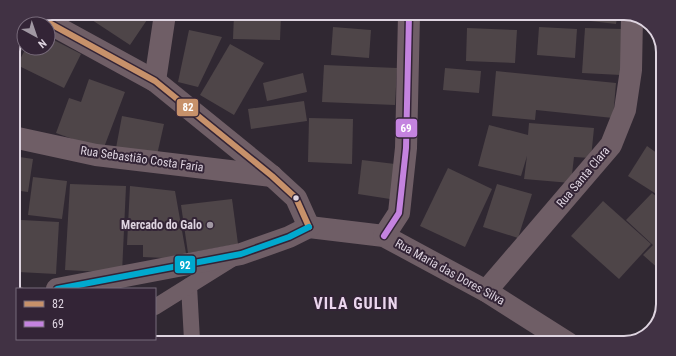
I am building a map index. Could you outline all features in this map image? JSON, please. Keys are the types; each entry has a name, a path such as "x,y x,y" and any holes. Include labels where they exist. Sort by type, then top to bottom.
{"street":[{"path":"155,81 164,20"},
{"path":"384,236 399,213 406,148 409,20"},
{"name":"Rua Santa Clara","path":"486,291 611,145 625,110 631,70 632,21"},
{"path":"56,27 155,81 272,176 296,198 308,227 289,236 240,254 61,288"},
{"name":"Rua Sebastião Costa Faria","path":"20,138 96,155 272,176"},
{"name":"Rua Maria das Dores Silva","path":"308,227 384,236 486,291 557,336"}],"lane":[{"path":"156,306 240,254"},
{"path":"189,286 192,336"}],"building":[{"path":"92,20 147,20 130,45"},
{"path":"234,20 281,20 280,40 233,39"},
{"path":"582,20 617,20 616,24"},
{"path":"333,27 371,30 369,58 331,55"},
{"path":"539,27 577,29 575,58 537,55"},
{"path":"467,28 517,30 515,63 466,61"},
{"path":"585,28 623,29 621,75 582,73"},
{"path":"189,30 222,37 198,87 178,82"},
{"path":"56,41 81,54 64,88 20,66 22,56 56,56"},
{"path":"230,44 264,63 234,115 200,95"},
{"path":"324,65 397,68 395,105 322,102"},
{"path":"445,68 481,71 479,93 443,90"},
{"path":"496,71 616,83 613,118 536,110 535,120 492,116"},
{"path":"303,73 307,92 267,101 263,83"},
{"path":"89,79 125,92 103,150 56,133 69,98 81,102"},
{"path":"304,101 307,121 251,129 248,109"},
{"path":"122,116 164,124 157,155 116,148"},
{"path":"309,118 353,119 352,164 308,162"},
{"path":"529,123 594,128 591,158 574,157 571,183 524,179 527,156 521,176 478,166 489,125 528,135"},
{"path":"647,146 656,152 656,194 628,176"},
{"path":"20,157 33,159 28,192 20,191"},
{"path":"362,160 395,164 390,199 358,194"},
{"path":"448,168 492,189 465,247 420,226"},
{"path":"33,177 67,181 62,219 28,215"},
{"path":"70,184 126,186 122,273 65,270"},
{"path":"497,184 532,194 518,238 483,227"},
{"path":"130,186 175,191 187,259 143,257 143,245 127,245"},
{"path":"652,193 656,196 656,266 643,255 653,245 626,220"},
{"name":"Mercado do Galo","path":"232,199 238,244 188,253 181,205"},
{"path":"603,201 651,244 619,279 571,236"},
{"path":"21,220 59,222 56,274 20,272"}],"transit line":[{"name":"69","path":"384,236 399,213 406,148 409,20"},
{"name":"82","path":"56,27 155,81 272,176 296,198 309,227"},
{"name":"92","path":"62,288 241,254 289,237 309,227"}],"place":[{"name":"Mercado do Galo","path":"210,225"}],"district":[{"name":"VILA GULIN","path":"356,303"}]}
